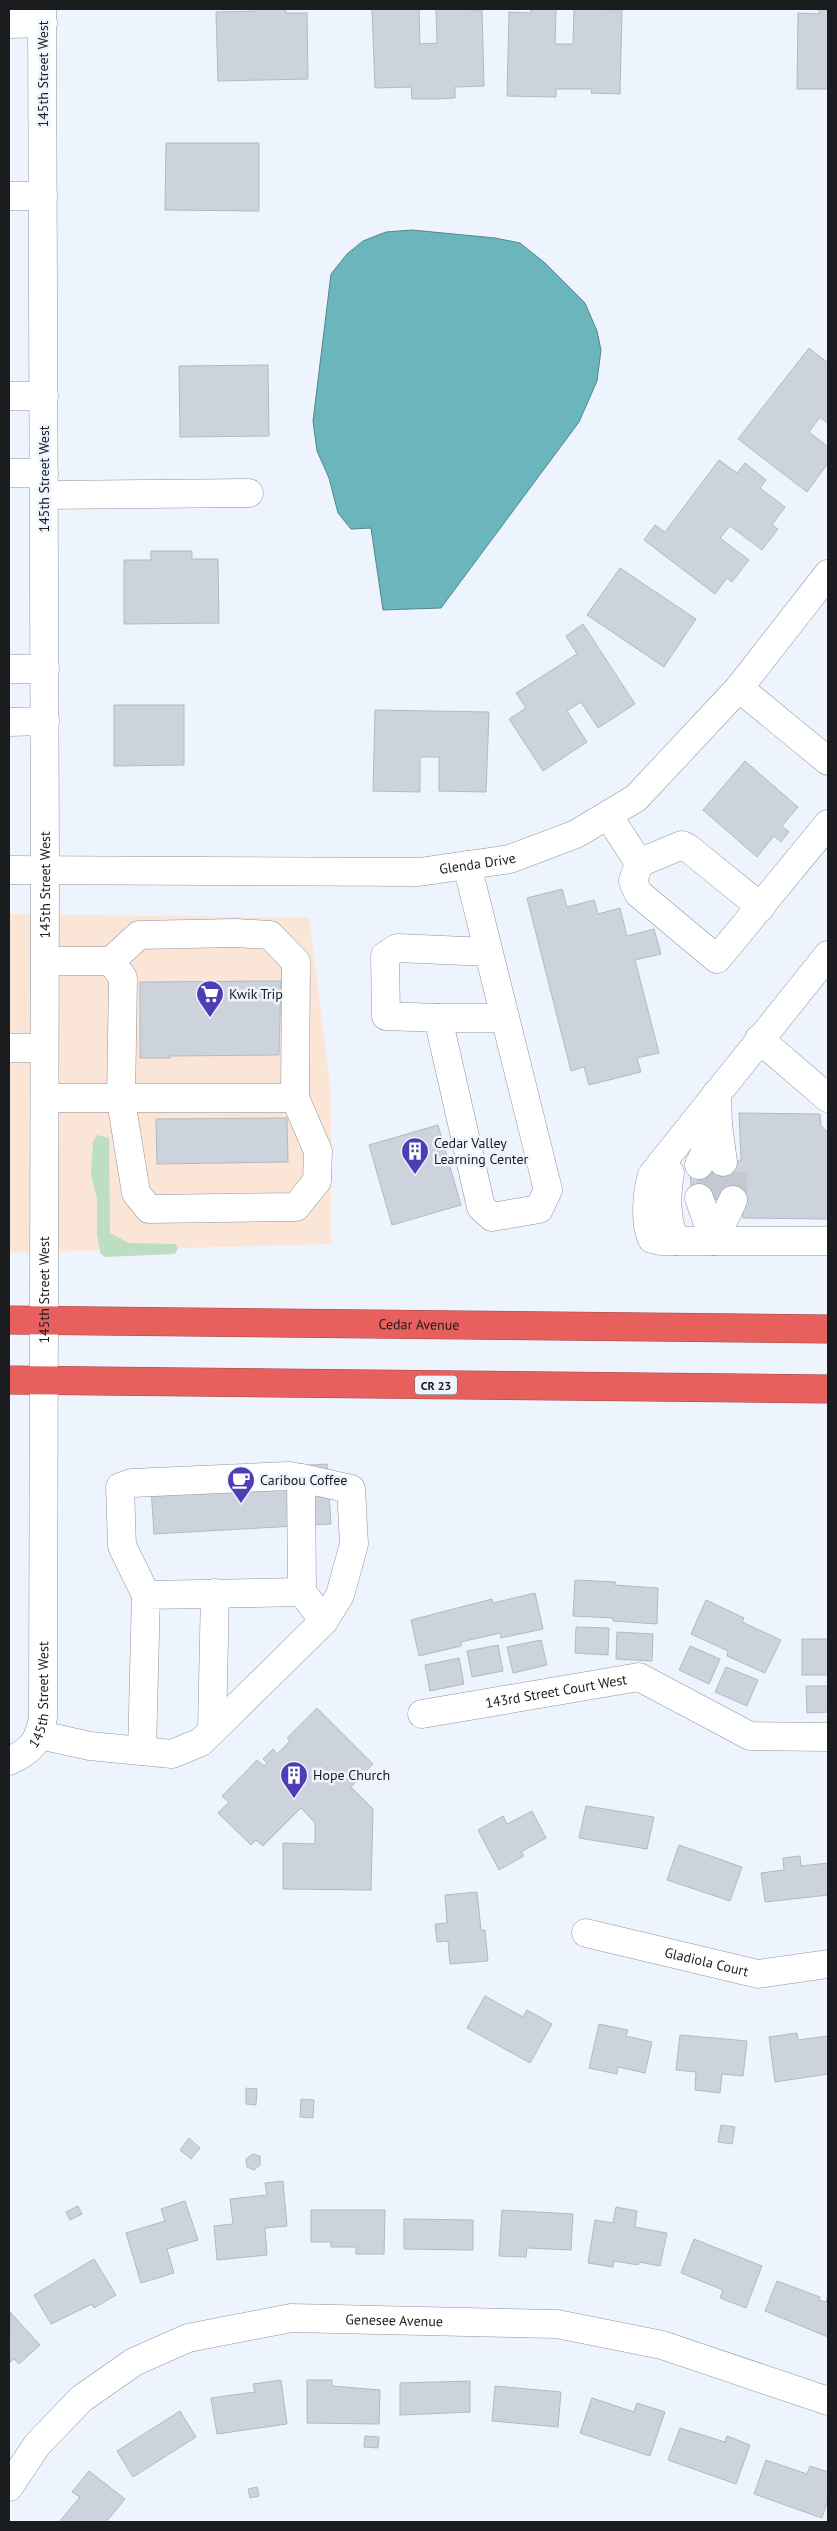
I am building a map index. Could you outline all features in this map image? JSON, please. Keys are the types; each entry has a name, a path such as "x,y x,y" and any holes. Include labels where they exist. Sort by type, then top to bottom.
{"highway":[{"name":"Cedar Avenue","path":"9,1320 828,1329"},
{"name":"CR 23","path":"9,1380 828,1389"}],"street":[{"path":"9,24 43,16"},
{"name":"145th Street West","path":"25,1750 43,1716 45,669 43,16"},
{"path":"9,196 43,196"},
{"path":"9,396 44,396"},
{"path":"9,473 44,484 249,493"},
{"name":"Glenda Drive","path":"9,870 419,872 510,859 576,834 636,798 739,688 828,574"},
{"path":"9,669 45,669"},
{"path":"739,688 828,762"},
{"path":"9,722 45,721"},
{"path":"608,815 640,863"},
{"path":"761,907 682,845 640,863 633,882 638,893 717,960 761,907 828,824"},
{"path":"438,1018 480,1207 492,1217 539,1209 548,1190 467,865"},
{"path":"45,961 111,961 139,935 235,933 270,935 296,962 295,1098 318,1151 316,1181 296,1207 149,1209 136,1193 122,1100 123,978 111,961"},
{"path":"488,952 397,948 385,956 386,1016 505,1018"},
{"path":"828,955 652,1175 649,1186 648,1232 652,1239 676,1241 828,1241"},
{"path":"759,1039 828,1098"},
{"path":"9,1048 44,1048"},
{"path":"717,1093 717,1163"},
{"path":"45,1098 122,1100 295,1098"},
{"path":"714,1241 716,1199"},
{"path":"25,1750 90,1746 172,1754 201,1742 324,1621 340,1595 354,1544 351,1490 289,1476 132,1483 120,1488 122,1546 146,1595 142,1751"},
{"path":"301,1478 302,1592 324,1621"},
{"path":"146,1595 302,1592"},
{"path":"212,1731 215,1594"},
{"name":"143rd Street Court West","path":"422,1714 639,1677 750,1736 828,1737"},
{"name":"Gladiola Court","path":"586,1933 758,1974 828,1964"},
{"name":"Genesee Avenue","path":"9,2487 37,2445 81,2400 134,2362 188,2338 291,2318 557,2324 662,2345 828,2401"}],"shaded area":[{"path":"9,914 309,918 331,1094 331,1244 9,1253"}],"green space":[{"path":"97,1135 109,1138 110,1233 129,1243 175,1244 178,1248 175,1254 105,1257 100,1253 97,1234 97,1199 91,1174 93,1142"}],"water":[{"path":"412,230 495,238 520,243 545,263 585,303 597,331 601,350 597,381 579,422 441,608 383,610 371,528 351,529 338,513 329,478 317,451 313,421 331,274 347,254 363,241 386,232"}],"building":[{"path":"256,9 286,9 286,13 307,13 308,79 218,81 216,12 256,11"},
{"path":"372,9 419,9 420,44 437,43 436,9 482,10 484,86 455,87 455,98 435,99 412,99 411,87 375,88"},
{"path":"531,9 556,9 555,44 573,44 574,9 622,10 620,94 591,93 592,89 556,89 556,97 507,96 509,12 531,13"},
{"path":"819,9 828,9 828,89 797,89 798,13 819,14"},
{"path":"166,143 259,143 259,211 165,210"},
{"path":"809,348 828,363 828,424 820,417 809,432 828,447 828,463 807,492 738,439"},
{"path":"268,365 269,436 180,437 179,366"},
{"path":"719,460 737,473 745,463 766,480 760,488 785,507 772,525 778,529 762,550 730,526 720,538 749,560 732,582 727,578 715,594 644,540 655,525 665,532"},
{"path":"151,551 192,551 192,559 218,559 219,623 124,624 124,560 151,560"},
{"path":"620,568 696,619 664,667 587,615"},
{"path":"583,624 635,704 598,728 581,702 567,711 587,742 543,771 509,719 526,708 516,693 577,654 566,636"},
{"path":"114,705 184,705 184,765 114,766"},
{"path":"375,710 489,712 486,792 439,791 439,757 420,757 420,792 373,791"},
{"path":"745,761 798,807 782,826 789,832 781,842 774,836 757,857 703,810"},
{"path":"562,889 567,907 594,900 598,914 620,908 627,936 654,929 661,954 635,960 659,1053 637,1058 641,1072 589,1085 584,1067 571,1071 527,898"},
{"name":"Kwik Trip","path":"281,981 279,1055 140,1058 140,982"},
{"path":"739,1113 820,1114 821,1126 828,1132 828,1219 743,1218 742,1201 692,1198 690,1173 701,1163 741,1161"},
{"path":"287,1118 288,1162 157,1164 156,1119"},
{"name":"Cedar Valley Learning Center","path":"438,1125 461,1205 392,1225 369,1145"},
{"name":"Caribou Coffee","path":"327,1464 331,1524 154,1534 150,1474"},
{"path":"575,1580 616,1582 615,1585 658,1588 657,1624 613,1621 613,1618 573,1616"},
{"path":"535,1593 543,1629 501,1638 500,1633 461,1642 461,1646 419,1656 411,1620 492,1599 493,1603"},
{"path":"706,1600 744,1618 742,1622 781,1640 765,1673 727,1656 728,1651 691,1634"},
{"path":"576,1627 609,1628 608,1655 575,1653"},
{"path":"617,1632 653,1634 652,1661 616,1659"},
{"path":"802,1639 828,1639 828,1675 802,1675"},
{"path":"541,1640 547,1665 513,1673 507,1647"},
{"path":"498,1645 503,1671 472,1677 467,1651"},
{"path":"690,1646 720,1659 709,1684 679,1670"},
{"path":"459,1658 464,1684 430,1691 425,1665"},
{"path":"726,1667 758,1680 747,1706 715,1692"},
{"path":"806,1686 828,1686 828,1712 807,1713"},
{"name":"Hope Church","path":"317,1708 373,1764 351,1787 373,1809 371,1890 283,1889 283,1843 315,1844 315,1823 301,1808 263,1846 256,1840 251,1845 218,1813 229,1802 222,1796 257,1760 264,1766 267,1763 263,1759 273,1749 277,1754 290,1741 287,1738"},
{"path":"586,1806 654,1817 647,1849 579,1838"},
{"path":"532,1811 546,1838 521,1852 524,1856 499,1870 478,1830 503,1816 507,1824"},
{"path":"679,1845 742,1867 730,1901 667,1880"},
{"path":"800,1856 801,1866 828,1863 828,1895 765,1902 761,1873 784,1870 783,1858"},
{"path":"477,1892 481,1930 485,1930 488,1961 450,1964 448,1941 437,1942 435,1924 447,1923 445,1895"},
{"path":"485,1996 523,2017 527,2010 552,2024 530,2063 467,2028"},
{"path":"599,2024 628,2030 626,2036 652,2042 645,2073 618,2067 617,2074 589,2068"},
{"path":"797,2033 798,2040 828,2036 828,2074 775,2082 769,2037"},
{"path":"680,2035 747,2041 743,2076 722,2074 720,2093 695,2090 696,2072 676,2070"},
{"path":"246,2088 257,2089 256,2105 246,2104"},
{"path":"301,2099 314,2100 313,2118 300,2117"},
{"path":"721,2125 735,2127 732,2144 718,2142"},
{"path":"189,2138 200,2148 191,2159 180,2150"},
{"path":"253,2154 260,2156 260,2165 254,2170 247,2167 246,2159"},
{"path":"283,2181 287,2226 265,2228 267,2255 217,2260 214,2226 233,2224 230,2199 267,2195 265,2183"},
{"path":"185,2201 198,2240 167,2249 174,2273 141,2283 126,2233 165,2221 161,2209"},
{"path":"78,2206 82,2214 70,2220 66,2212"},
{"path":"616,2207 637,2211 635,2227 667,2233 660,2266 639,2262 638,2265 614,2261 613,2267 588,2263 595,2220 613,2223"},
{"path":"311,2210 385,2210 384,2254 356,2254 356,2247 331,2247 331,2242 311,2242"},
{"path":"502,2210 573,2214 571,2250 527,2248 526,2257 499,2256"},
{"path":"404,2219 473,2220 473,2250 404,2249"},
{"path":"694,2239 762,2266 746,2308 720,2298 723,2290 681,2273"},
{"path":"94,2259 116,2295 94,2308 92,2304 51,2324 34,2295"},
{"path":"777,2281 820,2297 819,2300 826,2302 828,2295 828,2337 765,2311"},
{"path":"10,2312 40,2345 19,2364 14,2359 9,2363"},
{"path":"281,2380 287,2424 217,2434 211,2398 255,2392 253,2384"},
{"path":"307,2380 332,2380 332,2386 380,2390 379,2424 307,2423"},
{"path":"470,2381 470,2412 400,2415 400,2383"},
{"path":"495,2386 561,2392 558,2427 492,2421"},
{"path":"592,2398 634,2412 637,2403 665,2412 650,2456 580,2433"},
{"path":"180,2411 196,2437 133,2477 117,2451"},
{"path":"680,2428 725,2442 727,2436 750,2445 736,2484 668,2460"},
{"path":"365,2436 379,2437 378,2448 364,2447"},
{"path":"766,2460 807,2474 810,2466 828,2472 828,2499 822,2518 754,2494"},
{"path":"89,2471 125,2499 106,2522 59,2522 80,2497 72,2492"},
{"path":"257,2487 259,2496 250,2498 248,2489"}],"tunnel":[{"path":"733,1200 734,1162"},
{"path":"710,1199 711,1163"}],"place":[{"name":"Kwik Trip","path":"210,1018"},
{"name":"Cedar Valley Learning Center","path":"415,1175"},
{"name":"Caribou Coffee","path":"241,1504"},
{"name":"Hope Church","path":"294,1799"}]}
